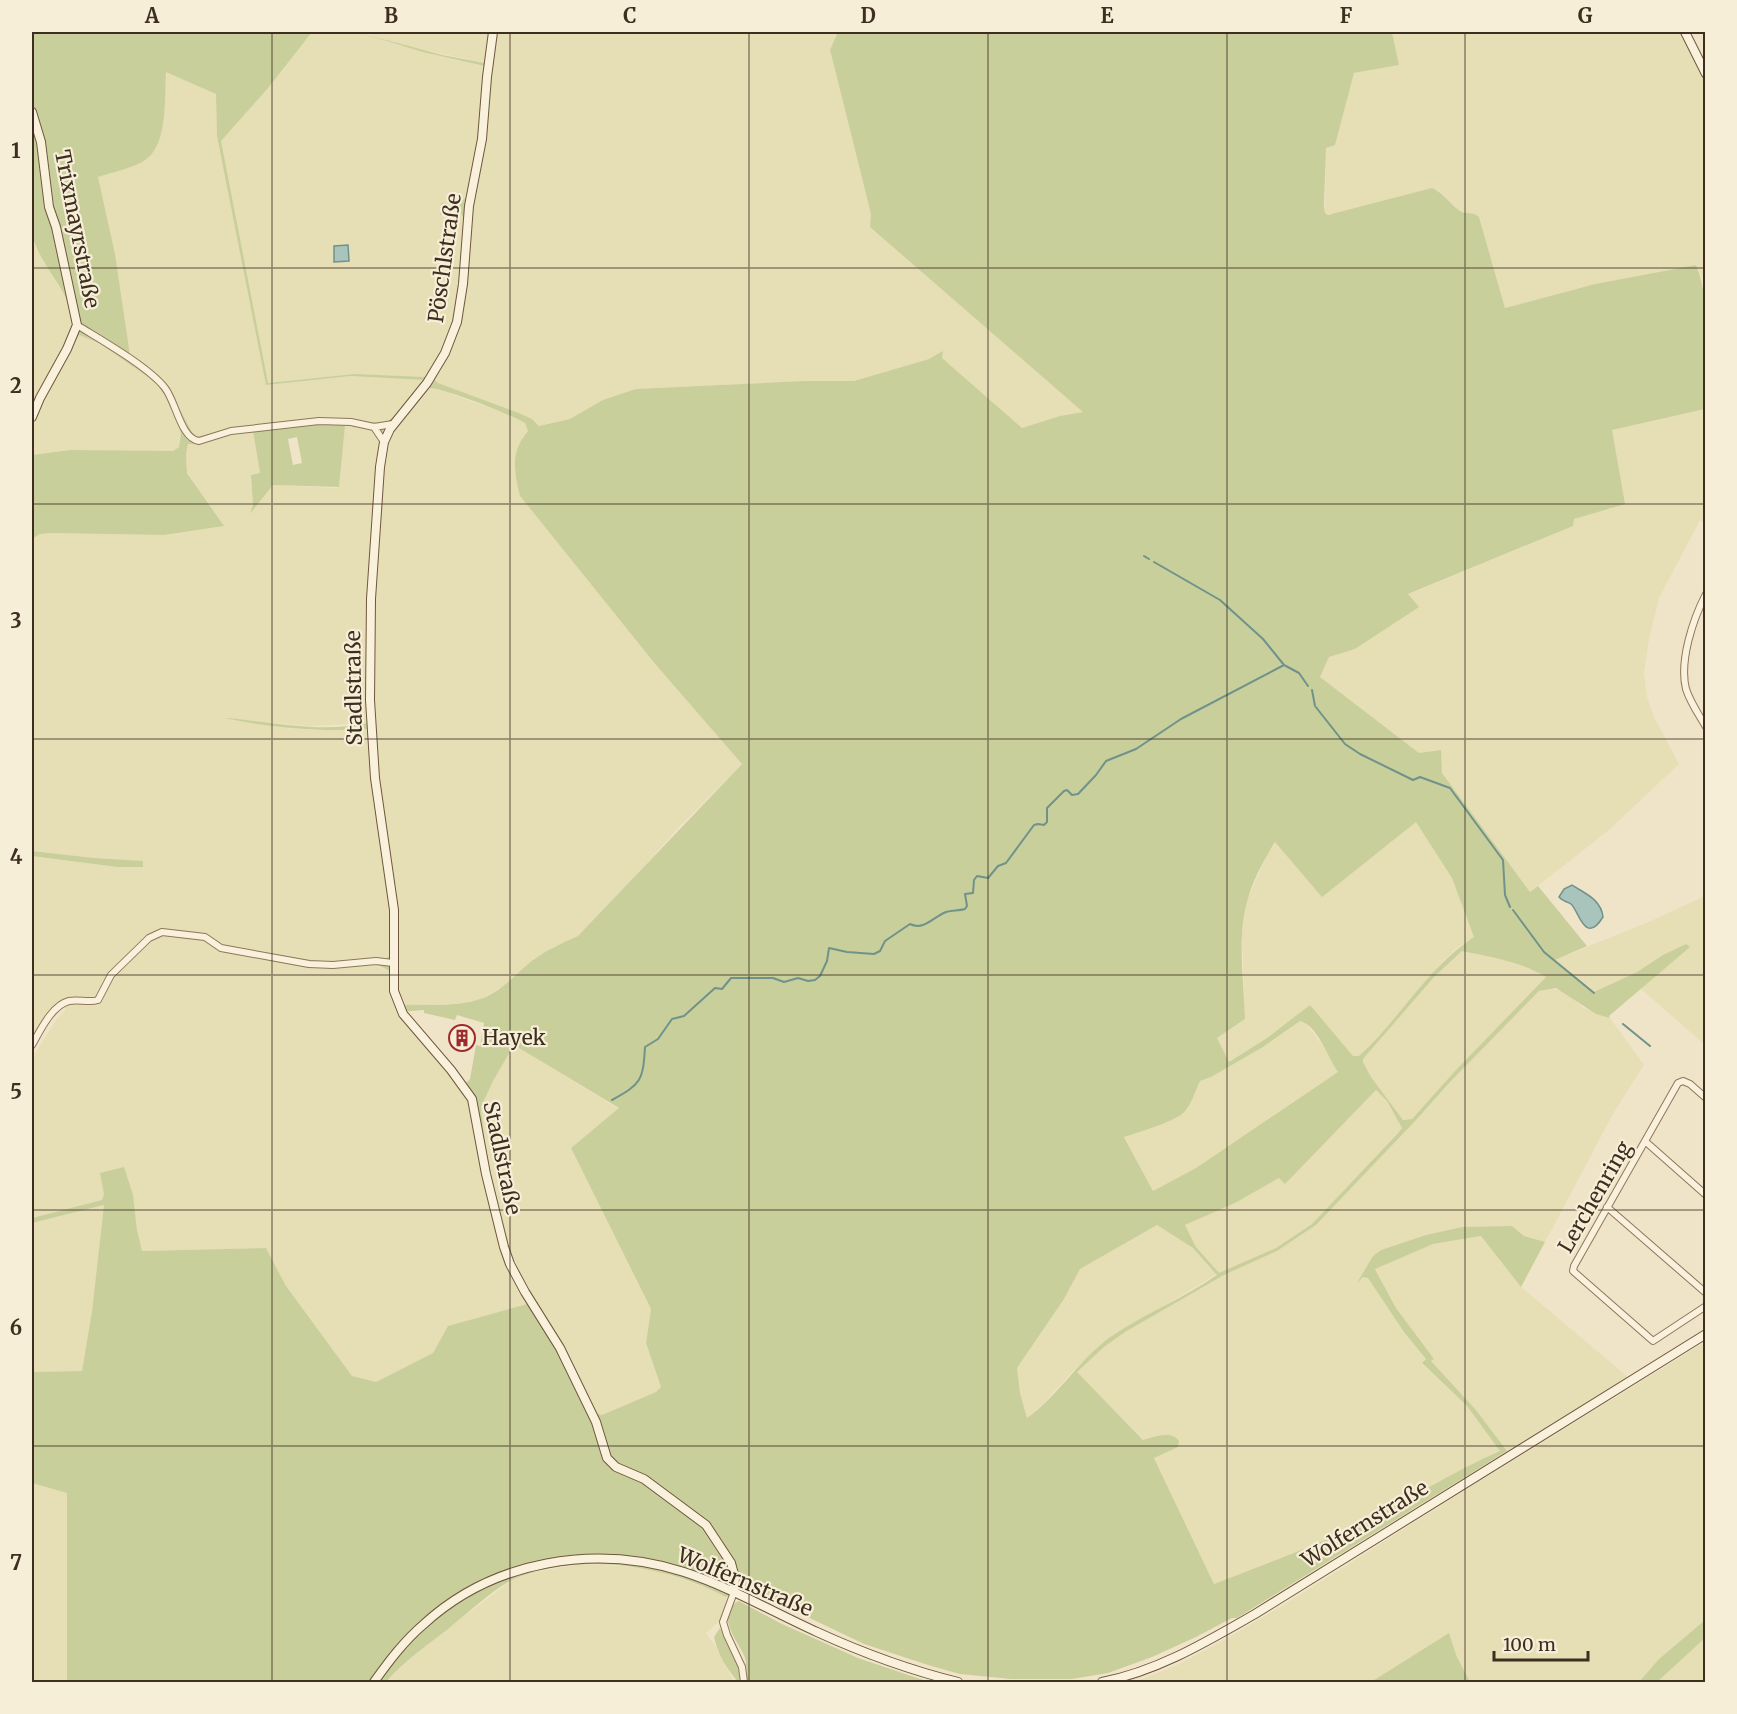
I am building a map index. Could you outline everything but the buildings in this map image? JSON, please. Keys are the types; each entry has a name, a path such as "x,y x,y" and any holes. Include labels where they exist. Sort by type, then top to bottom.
{"street":[{"name":"Pöschlstraße","path":"393,424 432,375 445,353 456,322 463,284 469,206 482,139 493,32"},
{"path":"1685,32 1706,74"},
{"name":"Trixmayrstraße","path":"32,112 41,142 49,207 56,227 77,325 68,349 40,398 32,417"},
{"path":"77,325 157,380 171,398 185,431 194,440 199,441 231,431 319,421 351,422 374,427 393,424"},
{"name":"Stadlstraße","path":"393,424 384,442 380,467 372,587 370,700 375,778 394,910 394,991 399,1008 472,1099 486,1174 510,1264 560,1348 596,1422 607,1458 616,1467 644,1479 706,1525 731,1563 735,1578 734,1592"},
{"path":"374,427 384,442"},
{"path":"1706,594 1693,624 1685,675 1689,697 1706,727"},
{"path":"32,1045 52,1014 61,1005 69,1001 98,1000 111,975 149,938 162,932 206,937 222,948 309,964 333,965 376,961 393,963"},
{"name":"Lerchenring","path":"1706,1098 1689,1084 1683,1081 1678,1083 1573,1271 1653,1341 1706,1306"},
{"path":"1646,1142 1706,1195"},
{"path":"1607,1207 1706,1293"},
{"name":"Wolfernstraße","path":"1102,1683 1128,1676 1183,1654 1255,1614 1706,1334"},
{"name":"Wolfernstraße","path":"374,1683 410,1637 444,1608 487,1582 524,1568 566,1560 617,1559 662,1566 685,1573 734,1592 882,1660 958,1683"},
{"path":"734,1592 723,1622 742,1667 744,1683"}],"shaded area":[{"path":"312,32 357,32 396,44 486,65 481,131 466,199 441,203 441,214 455,211 463,214 462,269 454,319 442,353 427,377 354,374 267,383 221,141"},
{"path":"361,32 491,32 486,63 414,48"},
{"path":"496,32 838,32 830,51 871,214 870,227 1084,412 1060,416 1022,428 942,358 942,352 929,359 854,381 804,381 636,389 570,419 539,426 532,419 519,413 438,383 435,380 453,343"},
{"path":"1392,32 1682,32 1705,79 1705,298 1702,278 1696,265 1595,284 1505,308 1479,217 1460,211 1438,190 1331,215 1325,213 1326,148 1335,144 1354,73 1399,65"},
{"path":"166,71 216,94 217,136 266,385 351,376 425,380 398,414 390,420 378,424 322,418 197,437 193,434 166,383 130,355 115,254 98,177 143,161"},
{"path":"32,235 42,259 68,302 72,315 72,328 32,409"},
{"path":"79,335 99,343 155,382 172,405 178,420 181,434 179,447 164,453 70,450 32,455 32,427 37,411"},
{"path":"428,388 443,391 513,416 525,423 528,431 522,438 520,496 656,665 742,764 678,828 616,898 578,936 533,960 502,987 479,1000 455,1004 403,1005 397,987 378,780 373,700 375,597 385,456 389,439 397,424"},
{"path":"1705,409 1705,523 1700,520 1659,598 1644,673 1647,697 1654,717 1679,764 1609,830 1530,892 1442,773 1436,752 1419,753 1320,677 1329,657 1355,649 1418,607 1407,595 1573,526 1574,519 1604,509 1612,509 1612,430"},
{"path":"347,424 368,429 377,436 380,442 367,723 310,726 231,719 283,728 367,729 369,731 393,924 392,954 385,959 322,962 223,945 214,948 283,962 373,965 389,971 392,998 469,1099 507,1263 527,1304 448,1326 433,1353 376,1382 352,1376 286,1286 266,1248 141,1251 133,1195 104,1194 102,1200 32,1218 32,1058 66,1009 57,1003 32,1041 32,856 117,867 143,861 32,851 32,539 40,534 50,533 164,535 224,526 187,472 186,454 188,444 197,444 234,433 253,431 260,473 251,475 253,505 251,513 273,485 337,488 339,487"},
{"path":"1416,821 1452,878 1475,937 1457,948 1443,961 1381,1034 1359,1056 1353,1056 1310,1006 1267,1038 1229,1062 1216,1038 1245,1019 1242,933 1244,917 1247,900 1266,857 1276,842 1322,896"},
{"path":"1705,896 1705,1045 1640,988 1689,947 1686,944 1663,955 1637,972 1594,992 1555,960 1651,921"},
{"path":"1462,951 1501,959 1546,977 1412,1119 1403,1120 1371,1077 1363,1059 1435,976"},
{"path":"1548,988 1563,991 1584,1008 1610,1018 1644,1065 1614,1112 1545,1242 1524,1236 1512,1226 1462,1227 1426,1235 1381,1250 1373,1256 1360,1281 1363,1277 1368,1278 1404,1332 1426,1359 1422,1364 1467,1406 1501,1451 1475,1462 1411,1499 1350,1530 1214,1584 1154,1457 1178,1447 1167,1435 1144,1440 1076,1372 1125,1332 1224,1275 1277,1251 1316,1225 1539,991"},
{"path":"1300,1021 1305,1023 1329,1054 1338,1072 1196,1168 1153,1191 1124,1136 1154,1127 1192,1099 1200,1081 1263,1047"},
{"path":"514,1045 619,1109 571,1148 651,1309 646,1343 661,1387 656,1392 602,1415 595,1413 557,1334 535,1302 512,1259 497,1205 484,1143 481,1107"},
{"path":"1376,1090 1387,1101 1402,1128 1312,1224 1276,1248 1219,1274 1196,1247 1185,1225 1235,1203 1279,1177 1285,1183"},
{"path":"104,1205 92,1311 82,1371 32,1372 32,1223"},
{"path":"1157,1225 1193,1248 1217,1274 1110,1338 1074,1370 1027,1418 1020,1393 1017,1368 1064,1299 1080,1269"},
{"path":"1481,1236 1521,1287 1628,1377 1507,1451 1476,1410 1431,1361 1433,1359 1396,1308 1375,1268 1433,1244"},
{"path":"1705,1342 1705,1620 1659,1659 1639,1682 1470,1682 1457,1657 1449,1633 1371,1682 1137,1681 1177,1665 1282,1606"},
{"path":"32,1483 67,1493 67,1682 32,1682"},
{"path":"582,1564 634,1567 657,1571 713,1590 726,1597 723,1618 706,1633 734,1682 386,1682 409,1658 512,1580 533,1572"},
{"path":"1705,1638 1705,1682 1657,1682 1691,1650"}],"green space":[{"path":"32,32 312,32 268,88 221,141 268,383 354,374 427,377 446,342 456,305 464,226 464,218 460,212 450,211 440,215 441,203 461,201 466,198 481,131 485,66 423,52 357,32 442,55 485,63 491,32 496,32 483,147 472,208 465,294 453,343 435,380 438,383 519,413 532,419 539,426 570,419 603,400 636,389 804,381 854,381 929,359 943,351 942,358 1022,428 1060,416 1083,412 870,227 871,214 830,50 838,32 1392,32 1399,65 1354,73 1335,145 1326,148 1325,213 1328,215 1432,188 1436,190 1460,211 1479,217 1505,308 1595,284 1696,265 1701,280 1706,315 1705,409 1612,430 1625,504 1574,519 1573,526 1408,594 1419,607 1355,649 1329,657 1320,677 1419,753 1441,750 1442,773 1530,892 1538,886 1587,946 1555,960 1594,992 1637,972 1663,955 1686,944 1690,947 1609,1016 1610,1018 1596,1014 1556,988 1539,991 1316,1225 1277,1251 1224,1275 1125,1332 1104,1347 1077,1372 1143,1440 1167,1435 1179,1441 1178,1447 1154,1458 1214,1584 1350,1529 1500,1451 1467,1406 1422,1363 1426,1359 1404,1332 1368,1278 1363,1277 1357,1283 1373,1256 1381,1250 1426,1235 1462,1227 1512,1226 1524,1236 1545,1242 1521,1287 1481,1236 1433,1244 1375,1269 1396,1308 1434,1359 1431,1361 1476,1410 1507,1451 1237,1618 1232,1618 1152,1657 1108,1673 1072,1679 1011,1679 960,1674 864,1644 745,1587 726,1597 677,1577 649,1570 593,1564 539,1570 506,1583 400,1667 386,1682 67,1682 67,1493 32,1483 32,1372 82,1371 92,1311 104,1205 32,1223 32,1218 102,1200 104,1194 100,1173 124,1167 133,1195 142,1251 266,1248 286,1286 352,1376 376,1382 433,1353 448,1326 527,1304 502,1248 480,1161 474,1116 469,1099 459,1084 465,1084 470,1079 476,1045 480,1046 484,1023 457,1015 455,1020 424,1013 424,1010 398,1012 392,998 389,971 375,965 325,967 297,965 213,948 223,945 322,962 385,959 392,954 390,901 368,729 295,728 224,718 314,727 367,723 368,619 380,447 377,436 369,429 347,424 339,487 273,485 250,514 253,505 251,475 260,473 253,431 188,444 187,473 224,526 164,535 50,533 40,534 32,539 32,455 70,450 173,451 179,447 181,434 172,405 155,382 99,343 79,335 43,396 32,427 31,411 36,397 70,339 72,326 71,313 66,299 41,257 32,235","holes":["166,72 216,94 217,136 266,385 351,376 424,380 398,414 384,423 322,418 233,428 197,437 193,434 166,383 130,355 115,254 98,177 126,169 151,155 157,146 163,122","428,388 477,402 525,423 528,431 518,446 515,462 520,496 656,665 742,764 578,936 538,956 493,993 477,1000 450,1004 404,1005 399,997 396,904 377,774 374,734 374,664 380,526 385,456 392,436 402,419","297,437 302,463 293,465 288,439","1416,822 1452,878 1474,937 1442,963 1374,1042 1359,1056 1353,1056 1310,1005 1267,1038 1229,1062 1217,1038 1245,1019 1242,960 1244,916 1255,879 1275,842 1322,897","1462,951 1516,964 1546,977 1412,1119 1403,1120 1371,1077 1363,1059 1435,976","1300,1021 1312,1029 1338,1072 1196,1168 1153,1191 1124,1137 1162,1124 1182,1114 1200,1081 1263,1047","514,1045 619,1108 571,1148 651,1309 646,1343 661,1387 656,1392 602,1415 595,1413 557,1334 535,1302 512,1259 487,1163 481,1107","1376,1090 1387,1101 1402,1128 1312,1224 1276,1248 1219,1273 1196,1247 1185,1225 1235,1203 1279,1178 1285,1184","1157,1225 1193,1248 1217,1275 1109,1338 1027,1418 1020,1393 1017,1368 1064,1299 1080,1269"]},
{"path":"32,851 143,861 143,867 117,867 32,856"},
{"path":"739,1601 780,1623 858,1658 929,1682 747,1682 745,1658 728,1620 731,1606"},
{"path":"1705,1620 1705,1638 1657,1682 1639,1682 1659,1659"},
{"path":"720,1628 739,1664 743,1682 738,1682 734,1677 718,1650 714,1637"},
{"path":"1449,1633 1457,1657 1470,1682 1371,1682"}],"water":[{"path":"348,245 349,261 334,262 334,246"},
{"path":"1572,885 1591,897 1602,911 1603,917 1592,928 1583,924 1571,904 1559,897 1564,889"}],"waterway":[{"path":"1144,556 1149,559"},
{"path":"1154,562 1220,600 1263,639 1284,665"},
{"path":"612,1100 629,1090 639,1080 645,1047 658,1039 672,1019 684,1016 715,988 722,989 731,978 773,978 784,982 798,978 808,981 815,980 820,976 827,961 829,948 874,954 880,951 885,941 910,924 924,925 946,912 965,909 967,906 965,894 973,893 974,880 977,876 988,878 998,866 1006,863 1034,825 1044,825 1047,822 1047,808 1064,791 1067,790 1072,795 1078,794 1106,761 1136,749 1181,719 1284,665 1299,673 1308,686"},
{"path":"1312,690 1315,706 1345,744 1360,754 1413,780 1420,777 1450,788 1503,860 1505,895 1510,907"},
{"path":"1513,910 1544,952 1594,993"},
{"path":"1623,1024 1650,1046"}],"place":[{"name":"Hayek","path":"462,1038"}]}
